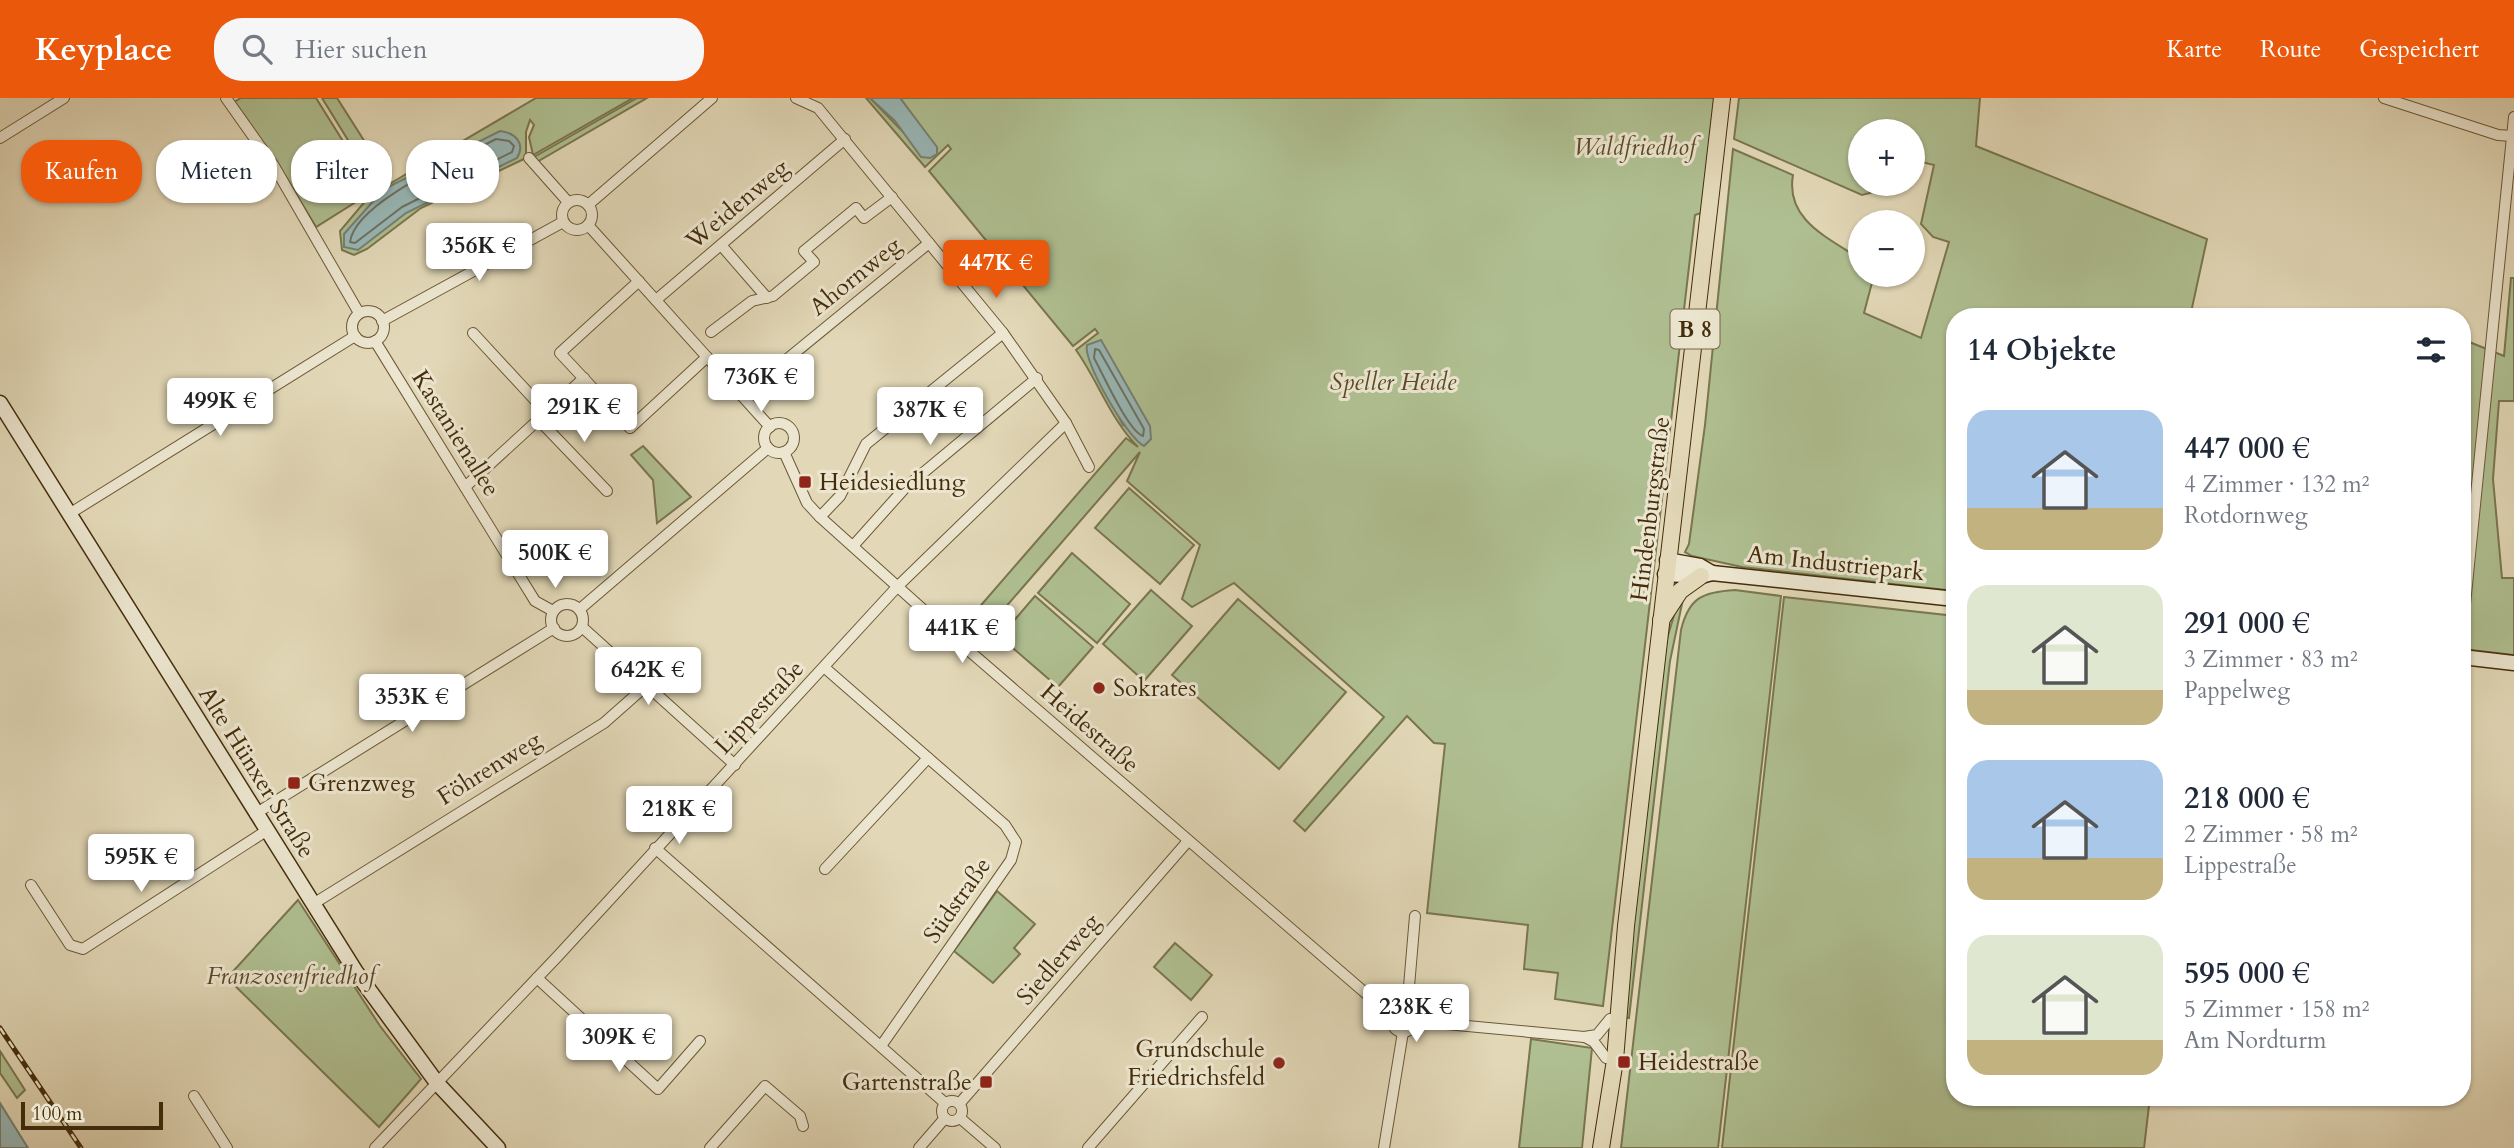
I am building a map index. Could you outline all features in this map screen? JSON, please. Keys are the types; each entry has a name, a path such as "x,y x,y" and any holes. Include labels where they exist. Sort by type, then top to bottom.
{"main road":[{"name":"Hindenburgstraße","path":"1602,1144 1615,1060 1626,926 1722,98"},
{"path":"1660,622 1680,591 1706,574"},
{"name":"Hindenburgstraße","path":"1602,1144 1606,1058 1626,926"}],"street":[{"path":"0,138 64,98"},
{"path":"226,98 274,166 359,313"},
{"path":"589,205 712,98"},
{"path":"796,98 818,108 966,286 1037,378 1066,423 1089,467"},
{"path":"2384,98 2498,135 2512,136"},
{"path":"2471,544 2514,117"},
{"name":"Weidenweg","path":"656,300 845,139"},
{"path":"529,158 568,202"},
{"path":"711,332 752,301 773,296 814,262 804,251 856,208 864,218 892,197"},
{"path":"581,200 589,205 592,213 588,225 575,230 564,222 563,209 568,202 581,200"},
{"path":"382,321 564,222"},
{"name":"Heidestraße","path":"588,225 770,427 783,424 793,433 793,442 784,452 807,503 820,517 1188,841 1392,1016 1393,1027 1403,1032"},
{"name":"Ahornweg","path":"742,396 929,243"},
{"path":"721,245 767,298"},
{"path":"639,281 561,353 630,428 706,356"},
{"path":"372,312 382,321 383,330 375,341 362,342 355,336 353,322 359,313 372,312"},
{"path":"472,333 607,491"},
{"path":"820,517 840,496 866,444 1003,333"},
{"path":"69,514 355,336"},
{"name":"Kastanienallee","path":"375,341 536,601 553,611"},
{"path":"465,487 584,378"},
{"path":"853,547 905,488 1037,378"},
{"name":"Alte Hünxer Straße","path":"0,404 255,814 396,1031 437,1083 498,1148"},
{"name":"Lippestraße","path":"374,1148 537,978 897,587 1066,423"},
{"path":"770,427 765,435 768,448 775,452 784,452"},
{"path":"580,610 768,448"},
{"name":"Am Industriepark","path":"1666,567 1706,574 1946,598"},
{"path":"554,628 553,611 565,604 580,610 582,628"},
{"path":"554,628 568,636 582,628"},
{"path":"255,814 554,628"},
{"path":"582,628 735,765"},
{"path":"2471,658 2514,663"},
{"name":"Südstraße","path":"825,668 1005,825 1016,842 1011,860 881,1046"},
{"name":"Föhrenweg","path":"313,904 604,723 647,685"},
{"path":"825,869 928,758"},
{"path":"32,885 70,946 83,949 266,831"},
{"name":"Siedlerweg","path":"960,1103 1188,841"},
{"path":"655,848 945,1103"},
{"path":"1414,1021 1407,1010 1415,916"},
{"path":"537,978 658,1089 700,1041"},
{"path":"1392,1016 1397,1011 1407,1010"},
{"path":"1088,1148 1202,1017"},
{"path":"1414,1021 1584,1037 1597,1035 1611,1018"},
{"path":"1384,1148 1403,1032 1409,1030 1414,1021"},
{"path":"1584,1037 1594,1042 1606,1058"},
{"path":"710,1148 765,1086 800,1116 803,1126"},
{"path":"194,1096 227,1148"},
{"path":"945,1103 960,1103 963,1113 956,1121 945,1118"},
{"path":"945,1103 945,1118"},
{"path":"919,1148 945,1118"},
{"path":"960,1118 995,1148"}],"green space":[{"path":"241,98 316,98 342,140 291,140 291,186 277,163 277,140 261,140 234,102"},
{"path":"322,98 337,98 364,140 348,140"},
{"path":"536,98 633,98 533,155 529,137 534,125 530,120 526,132 526,158 499,171 499,140 464,140"},
{"path":"637,98 647,98 537,162 534,157"},
{"name":"Speller Heide","path":"866,98 870,98 904,133 936,147 900,98 1716,98 1701,213 1695,215 1603,1006 1555,999 1558,973 1524,969 1528,925 1427,913 1445,744 1434,743 1407,716 1305,831 1294,821 1384,717 1234,583 1192,607 1182,599 1200,545 1127,481 1140,452 978,639 963,626 1126,438 1138,447 1112,413 1076,350 1098,333 1095,329 1073,346 929,171 951,149 948,145 925,167","holes":["1104,389 1151,439 1123,425"]},
{"path":"1739,98 1980,98 1976,146 2207,239 2192,308 1946,308 1946,590 1742,567 1685,552 1689,544 1705,425 1733,149 1793,175 1792,191 1803,216 1823,235 1848,251 1848,287 1871,287 1864,313 1921,338 1949,242 1933,237 1925,228 1924,210 1934,165 1925,163 1925,119 1848,119 1848,189 1734,139"},
{"path":"406,174 406,203 432,203 367,249 354,255 342,250 340,231 364,203 392,203 392,182"},
{"path":"302,203 354,203 316,227"},
{"path":"2511,278 2514,278 2514,401 2499,401 2493,479 2502,578 2514,578 2514,655 2471,650 2471,343 2504,356"},
{"path":"643,446 691,497 657,523 653,480 631,455"},
{"path":"1129,488 1194,545 1160,584 1095,528"},
{"path":"1072,553 1130,604 1097,643 1038,593"},
{"path":"1151,590 1192,626 1144,681 1103,644"},
{"path":"1735,590 1781,596 1718,1148 1621,1148 1681,630 1688,610 1699,598 1714,592"},
{"path":"1035,596 1093,647 1058,687 1000,637"},
{"path":"1784,597 1946,615 1946,1106 2149,1106 2144,1148 1722,1148"},
{"path":"1238,599 1346,692 1279,769 1172,675"},
{"path":"1683,599 1670,661 1629,1018 1623,1017 1666,642 1675,612"},
{"path":"997,891 1035,924 1014,948 1020,954 993,983 954,951"},
{"name":"Franzosenfriedhof","path":"298,900 380,1026 421,1079 379,1127 227,978"},
{"path":"1175,943 1212,975 1191,1000 1154,967"},
{"path":"1531,1039 1592,1048 1582,1148 1519,1148"},
{"path":"0,1051 25,1090 17,1098 0,1073"}],"water":[{"path":"870,98 900,98 937,147 937,154 930,158 921,157 895,121"},
{"path":"500,131 514,136 520,143 517,158 499,167 499,140 482,140"},
{"path":"406,178 406,203 426,203 406,213 358,250 344,247 344,234 372,203 392,203 392,185"},
{"path":"1101,340 1150,426 1151,439 1144,446 1118,415 1092,366 1087,345"},
{"path":"0,1103 28,1148 0,1148"}],"railway":[{"path":"0,1028 81,1148"}],"place":[{"name":"Heidesiedlung","path":"805,482"},
{"name":"Sokrates","path":"1099,688"},
{"name":"Grenzweg","path":"294,783"},
{"name":"Heidestraße","path":"1624,1062"},
{"name":"Grundschule Friedrichsfeld","path":"1279,1063"},
{"name":"Gartenstraße","path":"986,1082"}],"park label":[{"name":"Waldfriedhof","path":"1635,147"}]}
